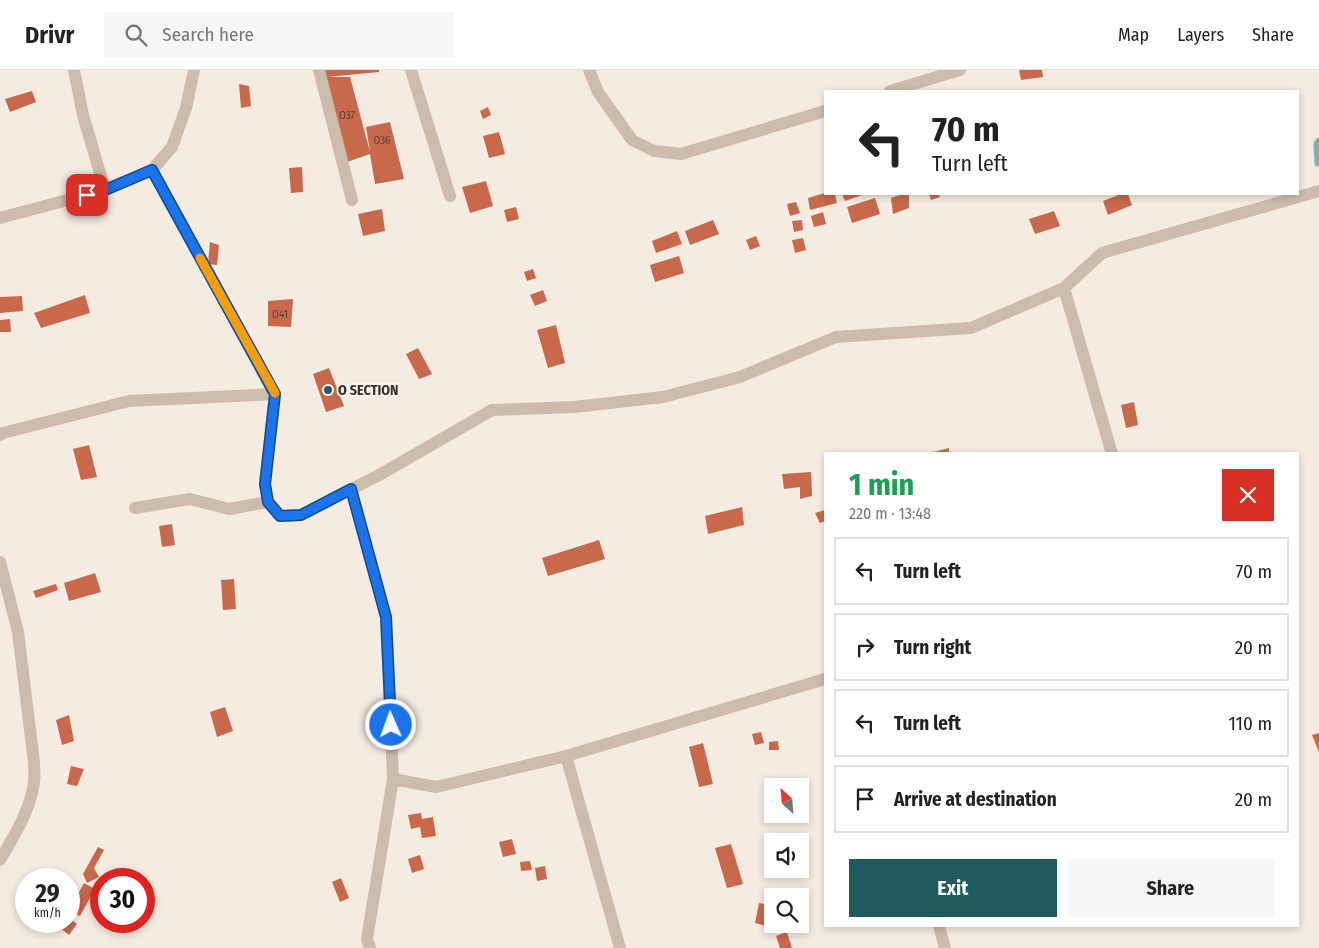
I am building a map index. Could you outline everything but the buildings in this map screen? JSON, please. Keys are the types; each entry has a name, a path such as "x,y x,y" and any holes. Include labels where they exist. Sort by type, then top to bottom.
{"street":[{"path":"74,70 83,115 105,190"},
{"path":"0,218 105,190 152,170 172,147 186,108 194,70"},
{"path":"319,70 352,200"},
{"path":"411,70 450,196"},
{"path":"589,70 598,92 632,140 654,151 681,154 824,111"},
{"path":"893,90 960,70"},
{"path":"152,170 275,394 265,484 268,502 280,516 301,515 381,474 492,410 574,407 663,397 740,377 836,337 971,328 1064,288 1102,253 1319,191"},
{"path":"1064,288 1111,452"},
{"path":"0,435 129,401 275,394"},
{"path":"351,489 386,617 393,779 367,945"},
{"path":"135,508 190,499 229,509 268,502"},
{"path":"0,562 18,632 34,762 34,783 28,807 14,837 0,860"},
{"path":"393,779 436,787 566,756 824,679"},
{"path":"566,756 620,948"},
{"path":"939,927 945,948"}],"waterway":[{"path":"1318,163 1317,144 1319,141"}],"slow traffic":[{"path":"200,258 275,393"}],"place":[{"name":"O SECTION","path":"328,390"}],"route":[{"path":"87,195 105,190 152,170 275,394 265,484 268,502 280,516 301,515 351,489 386,617 391,725"}]}
